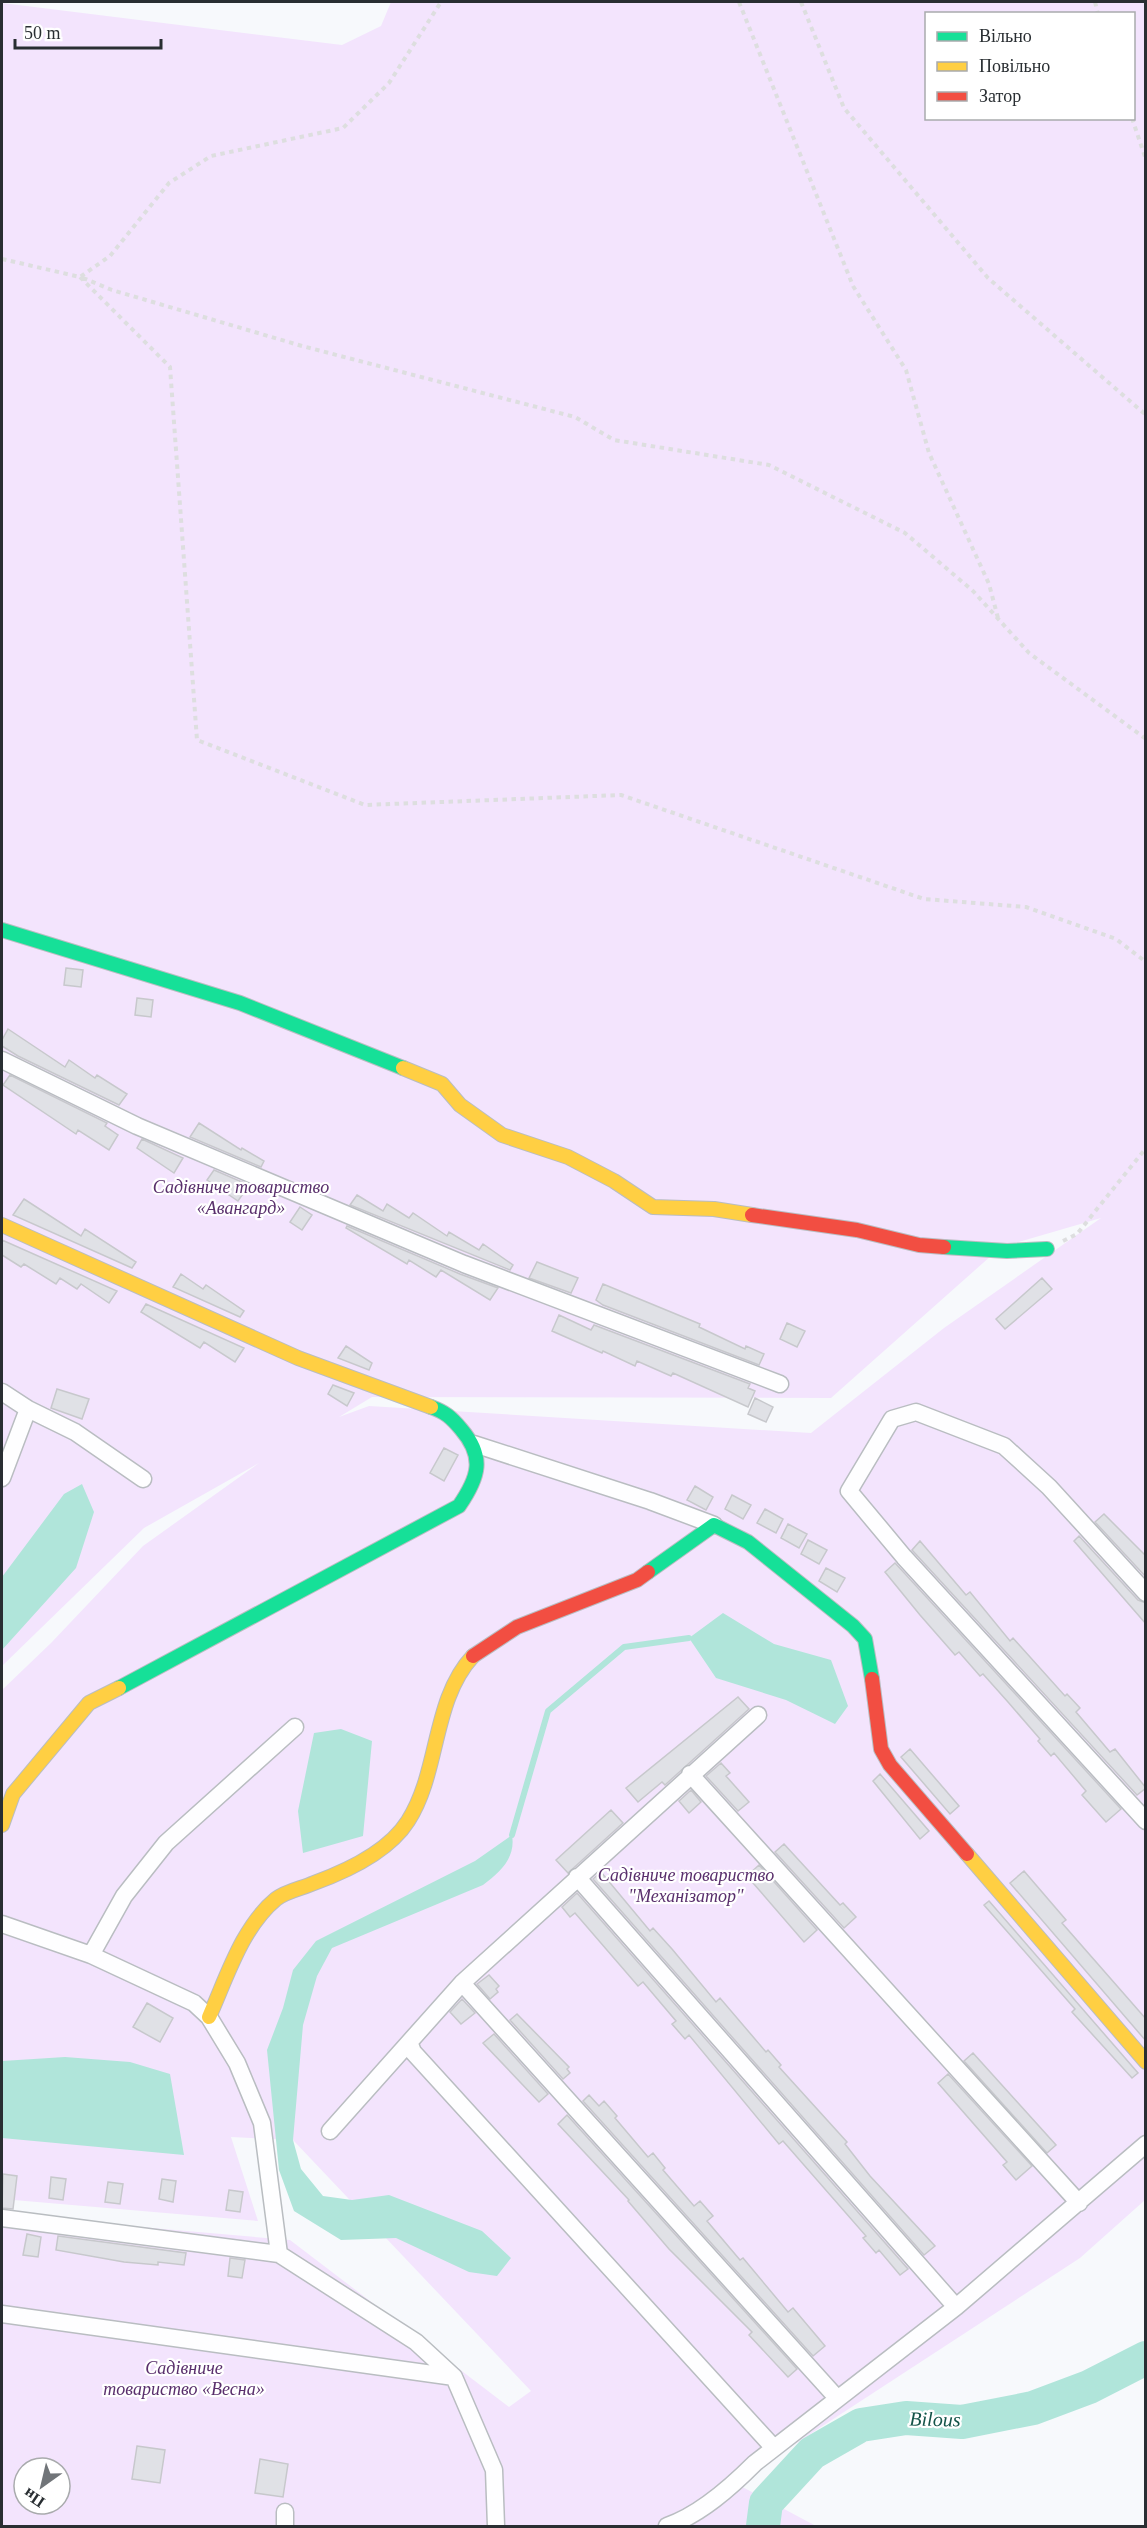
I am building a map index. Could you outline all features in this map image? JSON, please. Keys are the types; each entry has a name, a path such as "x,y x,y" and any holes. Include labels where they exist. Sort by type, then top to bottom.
{"street":[{"path":"2,930 240,1003 431,1079 442,1084 460,1105 502,1135 568,1157 614,1181 654,1207 714,1209 857,1230 919,1245 1007,1251 1047,1249"},
{"path":"2,1060 137,1126 453,1259 780,1384"},
{"path":"2,1225 298,1358 448,1413 474,1444 478,1464 470,1490 459,1506 157,1670 89,1702 13,1794 2,1825"},
{"path":"2,1392 28,1409 75,1432 143,1479"},
{"path":"2,1479 28,1409"},
{"path":"1146,1593 1049,1487 1004,1446 916,1412 892,1419 849,1491 912,1566 1146,1821"},
{"path":"474,1444 650,1501 714,1525 748,1542 853,1626 865,1639 881,1749 890,1765 1146,2062"},
{"path":"209,2017 254,1922 278,1897 328,1878 383,1848 408,1822 427,1782 451,1692 461,1672 472,1658 517,1627 637,1580 695,1536 714,1525"},
{"path":"330,2131 410,2044 412,2036 462,1983 690,1774 758,1715"},
{"path":"91,1955 124,1896 166,1844 295,1727"},
{"path":"690,1774 1079,2204"},
{"path":"577,1877 956,2307"},
{"path":"2,1924 91,1955 194,2003 209,2017 237,2063 262,2123 279,2254"},
{"path":"462,1983 837,2398"},
{"path":"410,2044 413,2052 774,2448"},
{"path":"667,2526 680,2522 735,2483 774,2448 956,2307 1079,2204 1146,2144"},
{"path":"2,2218 279,2254 416,2342 454,2377 494,2470 496,2526"},
{"path":"2,2314 454,2377"}],"path":[{"path":"80,277 110,256 169,183 211,156 344,128 389,83 441,2"},
{"path":"740,2 853,286 906,370 929,453 989,584 998,619"},
{"path":"801,2 844,108 988,278 1146,415"},
{"path":"1133,120 1146,160"},
{"path":"2,259 80,277 112,290 302,346 575,417 614,440 769,465 905,533 973,591 1029,653 1146,739"},
{"path":"80,277 170,367 197,740 365,805 621,795 924,899 1026,907 1116,939 1146,962"},
{"path":"1047,1249 1077,1234 1146,1148"}],"green space":[{"path":"391,2 1145,2 1145,2200 1080,2258 735,2483 816,2526 2,2526 2,2215 290,2240 509,2407 531,2391 293,2140 231,2137 258,2221 2,2199 2,1690 51,1643 143,1546 259,1463 144,1528 2,1666 2,3 342,45 381,26","holes":["1101,1218 944,1328 811,1433 369,1406 339,1417 372,1397 831,1398 1001,1247"]}],"shaded area":[{"path":"82,1484 94,1512 76,1568 2,1650 2,1577 64,1494"},
{"path":"723,1613 774,1644 831,1660 848,1706 835,1724 786,1700 716,1678 689,1638"},
{"path":"341,1729 372,1741 363,1836 303,1853 298,1811 314,1733"},
{"path":"512,1835 512,1851 509,1858 501,1870 483,1885 332,1948 317,1976 303,2025 293,2140 301,2169 323,2196 352,2200 389,2195 482,2231 511,2258 497,2276 469,2272 396,2238 341,2240 294,2211 279,2170 267,2050 283,2008 293,1970 316,1941 475,1861"},
{"path":"65,2057 130,2062 170,2074 184,2155 2,2138 2,2061"}],"building":[{"path":"66,968 83,970 81,987 64,985"},
{"path":"137,998 153,1000 151,1017 135,1015"},
{"path":"8,1029 65,1067 69,1060 95,1078 97,1075 127,1094 119,1105 18,1056 2,1046 2,1040"},
{"path":"10,1075 107,1123 105,1126 118,1135 109,1150 78,1130 76,1134 3,1085"},
{"path":"199,1123 241,1150 242,1148 264,1161 261,1167 190,1137"},
{"path":"142,1139 183,1158 174,1173 137,1148"},
{"path":"214,1170 249,1185 238,1201 207,1180"},
{"path":"357,1195 383,1211 387,1204 409,1218 413,1213 447,1236 449,1232 479,1250 483,1244 513,1265 510,1270 350,1205"},
{"path":"24,1199 81,1236 85,1229 136,1262 132,1268 13,1215"},
{"path":"300,1207 312,1215 302,1230 290,1222"},
{"path":"347,1226 498,1288 490,1300 441,1270 436,1277 409,1260 407,1264 346,1228"},
{"path":"2,1240 117,1291 109,1303 81,1284 77,1289 60,1278 56,1284 24,1264 21,1267 2,1255"},
{"path":"537,1262 578,1278 571,1293 529,1278"},
{"path":"181,1274 203,1289 206,1285 244,1311 240,1317 173,1287"},
{"path":"1042,1278 1052,1289 1005,1329 996,1319"},
{"path":"603,1284 700,1324 699,1327 745,1349 746,1346 764,1354 759,1365 603,1305 596,1300"},
{"path":"146,1304 244,1348 235,1362 204,1342 200,1348 141,1312"},
{"path":"559,1315 591,1330 594,1325 750,1384 748,1388 755,1391 748,1407 673,1373 671,1376 637,1361 635,1366 552,1331"},
{"path":"787,1323 805,1331 797,1347 780,1339"},
{"path":"346,1346 372,1363 369,1370 338,1358"},
{"path":"333,1385 354,1393 347,1406 328,1394"},
{"path":"57,1389 89,1399 82,1419 51,1408"},
{"path":"755,1398 773,1407 766,1422 748,1414"},
{"path":"444,1448 458,1455 444,1481 430,1473"},
{"path":"695,1486 713,1497 706,1510 687,1500"},
{"path":"732,1495 751,1505 743,1519 725,1509"},
{"path":"765,1509 783,1519 776,1533 757,1523"},
{"path":"1104,1514 1146,1556 1146,1577 1095,1522"},
{"path":"788,1524 807,1534 799,1548 781,1538"},
{"path":"1079,1536 1138,1600 1146,1603 1146,1624 1074,1541"},
{"path":"808,1540 827,1550 819,1564 801,1554"},
{"path":"920,1541 966,1595 970,1592 1010,1641 1013,1638 1065,1696 1067,1694 1080,1708 1076,1712 1110,1752 1115,1749 1146,1788 1137,1795 912,1550"},
{"path":"895,1563 1121,1809 1106,1822 1082,1795 1086,1791 1054,1753 1051,1756 1038,1741 1040,1739 983,1674 980,1676 959,1652 955,1655 920,1615 885,1572"},
{"path":"826,1568 845,1578 837,1592 819,1581"},
{"path":"738,1697 749,1709 665,1785 662,1782 638,1802 626,1788"},
{"path":"910,1749 959,1806 950,1814 901,1757"},
{"path":"721,1763 730,1773 726,1776 749,1802 738,1811 706,1776"},
{"path":"880,1774 929,1831 920,1839 873,1781"},
{"path":"691,1790 701,1802 689,1813 679,1801"},
{"path":"611,1810 623,1823 568,1873 556,1860"},
{"path":"784,1844 840,1905 843,1903 856,1917 844,1928 775,1852"},
{"path":"759,1865 817,1930 804,1942 747,1876"},
{"path":"1024,1871 1066,1920 1062,1923 1146,2019 1146,2041 1010,1883"},
{"path":"601,1872 650,1931 653,1928 716,2002 720,1998 766,2052 768,2050 781,2065 779,2067 847,2142 845,2144 870,2176 935,2246 924,2255 593,1879"},
{"path":"577,1893 908,2269 900,2275 879,2250 876,2253 863,2238 866,2236 783,2141 779,2144 689,2035 685,2039 672,2024 676,2021 643,1982 638,1986 575,1913 570,1917 562,1907"},
{"path":"989,1901 1138,2073 1132,2078 1072,2012 1075,2009 984,1905"},
{"path":"489,1975 499,1986 496,1989 498,1992 490,1999 477,1984"},
{"path":"462,1999 475,2013 461,2024 450,2012"},
{"path":"147,2003 173,2018 160,2042 133,2027"},
{"path":"517,2014 569,2067 567,2069 570,2073 563,2079 510,2020"},
{"path":"494,2034 548,2094 539,2102 483,2043"},
{"path":"973,2053 1056,2145 1047,2153 964,2061"},
{"path":"948,2074 1032,2166 1016,2180 1003,2165 1007,2162 938,2083"},
{"path":"589,2095 599,2106 604,2101 617,2116 615,2118 648,2157 653,2153 665,2168 663,2170 694,2206 700,2201 713,2216 707,2221 740,2260 743,2258 788,2312 793,2308 825,2346 813,2356 583,2101"},
{"path":"567,2115 797,2369 788,2377 749,2335 752,2332 669,2249 629,2200 558,2124"},
{"path":"3,2174 17,2176 13,2209 2,2208"},
{"path":"51,2177 66,2179 63,2200 49,2198"},
{"path":"162,2179 176,2181 173,2202 159,2199"},
{"path":"108,2182 123,2184 120,2204 105,2202"},
{"path":"229,2190 243,2192 240,2212 226,2210"},
{"path":"27,2234 41,2237 38,2257 23,2255"},
{"path":"58,2236 186,2253 184,2265 124,2262 56,2250"},
{"path":"230,2258 245,2260 242,2278 228,2276"},
{"path":"137,2446 165,2450 160,2483 132,2479"},
{"path":"260,2459 288,2464 283,2497 255,2493"}],"waterway":[{"path":"512,1835 548,1711 624,1647 689,1638"},
{"name":"Bilous","path":"763,2526 766,2503 812,2453 861,2425 906,2418 962,2422 1033,2408 1089,2387 1146,2358"}],"traffic: fast":[{"path":"2,930 240,1003 403,1068"},
{"path":"944,1247 1007,1251 1047,1249"},
{"path":"119,1688 459,1506 475,1476 474,1449 454,1421 431,1407"},
{"path":"648,1572 714,1525 748,1542 853,1626 865,1639 872,1679"}],"traffic: slow":[{"path":"403,1068 442,1084 460,1105 502,1135 568,1157 614,1181 653,1207 714,1209 752,1215"},
{"path":"2,1225 298,1358 431,1407"},
{"path":"209,2017 245,1938 264,1910 285,1894 366,1859 379,1851 400,1832 408,1821 426,1780 450,1693 473,1656"},
{"path":"2,1825 13,1794 89,1703 119,1688"},
{"path":"967,1854 1146,2062"}],"traffic: jam":[{"path":"752,1215 857,1230 919,1245 944,1247"},
{"path":"473,1656 517,1627 637,1580 648,1572"},
{"path":"872,1679 881,1749 890,1765 967,1854"}],"park label":[{"name":"Садівниче товариство «Авангард»","path":"241,1197"},
{"name":"Садівниче товариство \"Механізатор\"","path":"686,1885"},
{"name":"Садівниче товариство «Весна»","path":"184,2378"}]}
